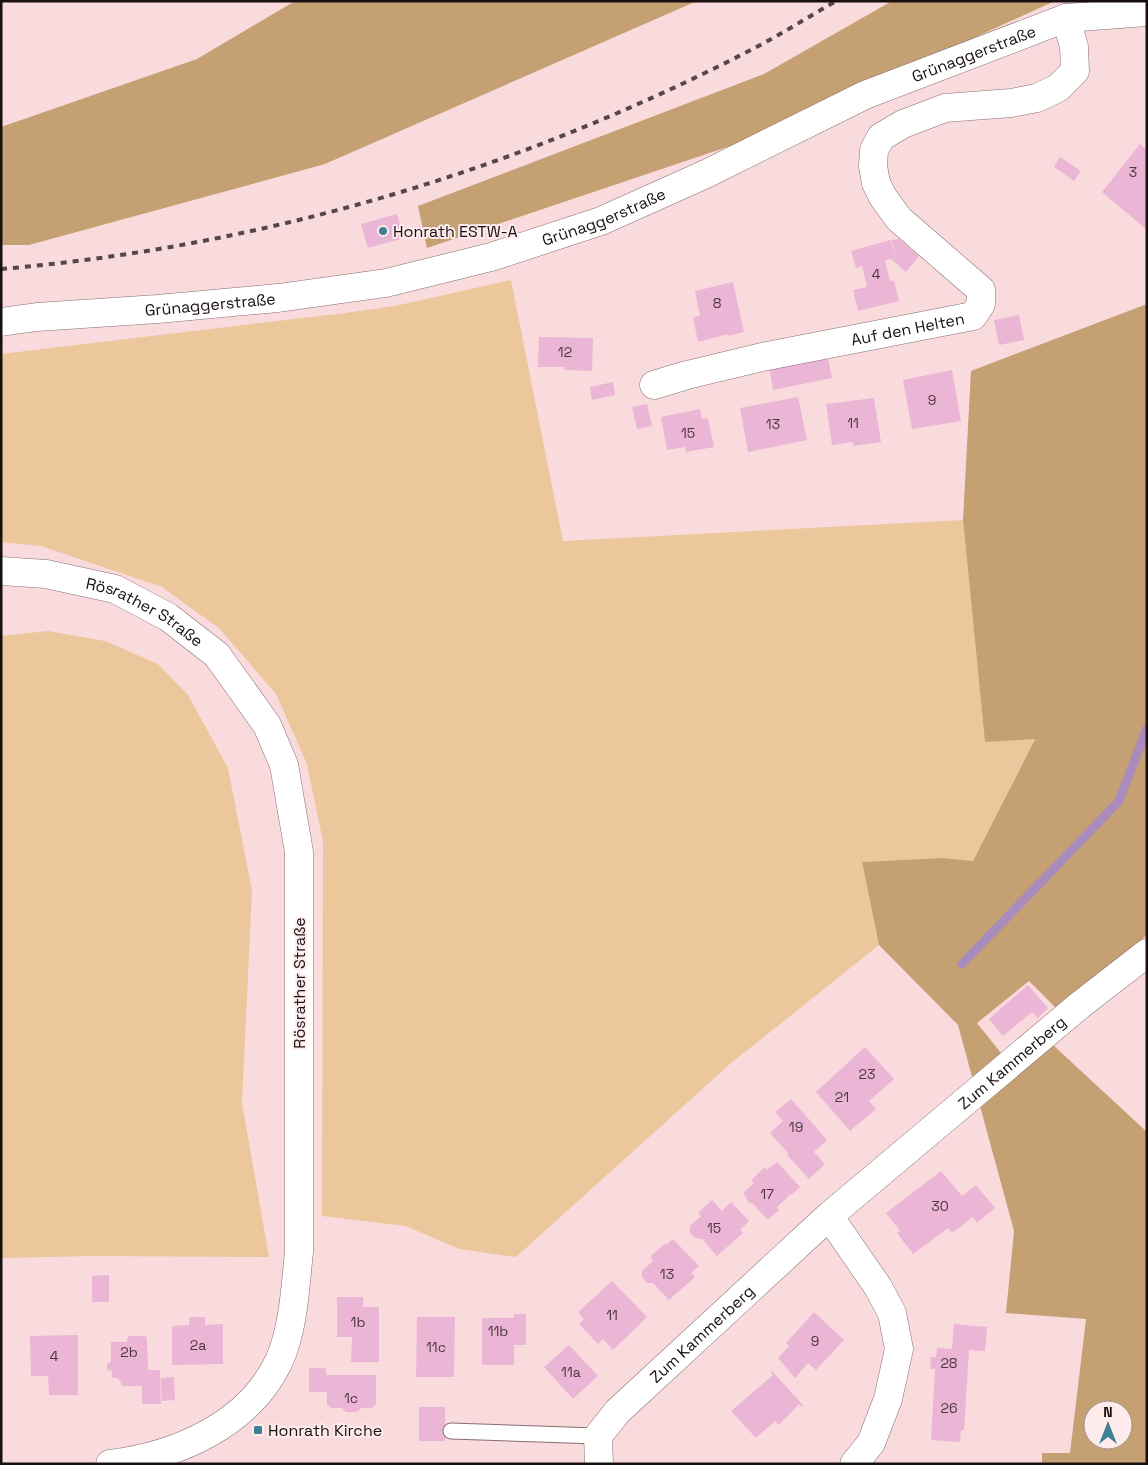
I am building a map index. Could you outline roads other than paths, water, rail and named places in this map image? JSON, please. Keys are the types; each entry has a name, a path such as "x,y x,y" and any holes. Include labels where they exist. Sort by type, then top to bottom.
{"street":[{"name":"Grünaggerstraße","path":"1,322 37,317 158,309 278,298 386,283 491,257 601,220 708,173 864,95 1066,18 1147,12"},
{"name":"Auf den Helten","path":"654,385 687,374 762,357 973,316 981,304 981,290 900,219 883,197 876,183 873,166 874,150 880,137 903,124 945,108 1012,103 1037,98 1058,88 1075,70 1074,47 1066,18"},
{"name":"Rösrather Straße","path":"1,571 46,574 114,589 168,617 217,655 267,725 284,765 299,852 299,1252 293,1309 286,1338 279,1360 268,1382 242,1410 210,1434 172,1458 110,1464"},
{"name":"Zum Kammerberg","path":"598,1436 618,1411 829,1216 1080,1005 1147,953"},
{"path":"829,1216 878,1287 892,1313 899,1349 888,1398 871,1442 854,1464"},
{"path":"598,1436 599,1464"}],"lane":[{"path":"451,1431 598,1436"}],"waterway":[{"path":"962,964 1119,801 1147,728"}],"railway":[{"path":"1,269 98,258 194,243 289,222 382,198 475,168 566,134 655,96 755,48 836,1"}],"place":[{"name":"Honrath ESTW-A","path":"383,231"},
{"name":"Honrath Kirche","path":"258,1430"}]}
